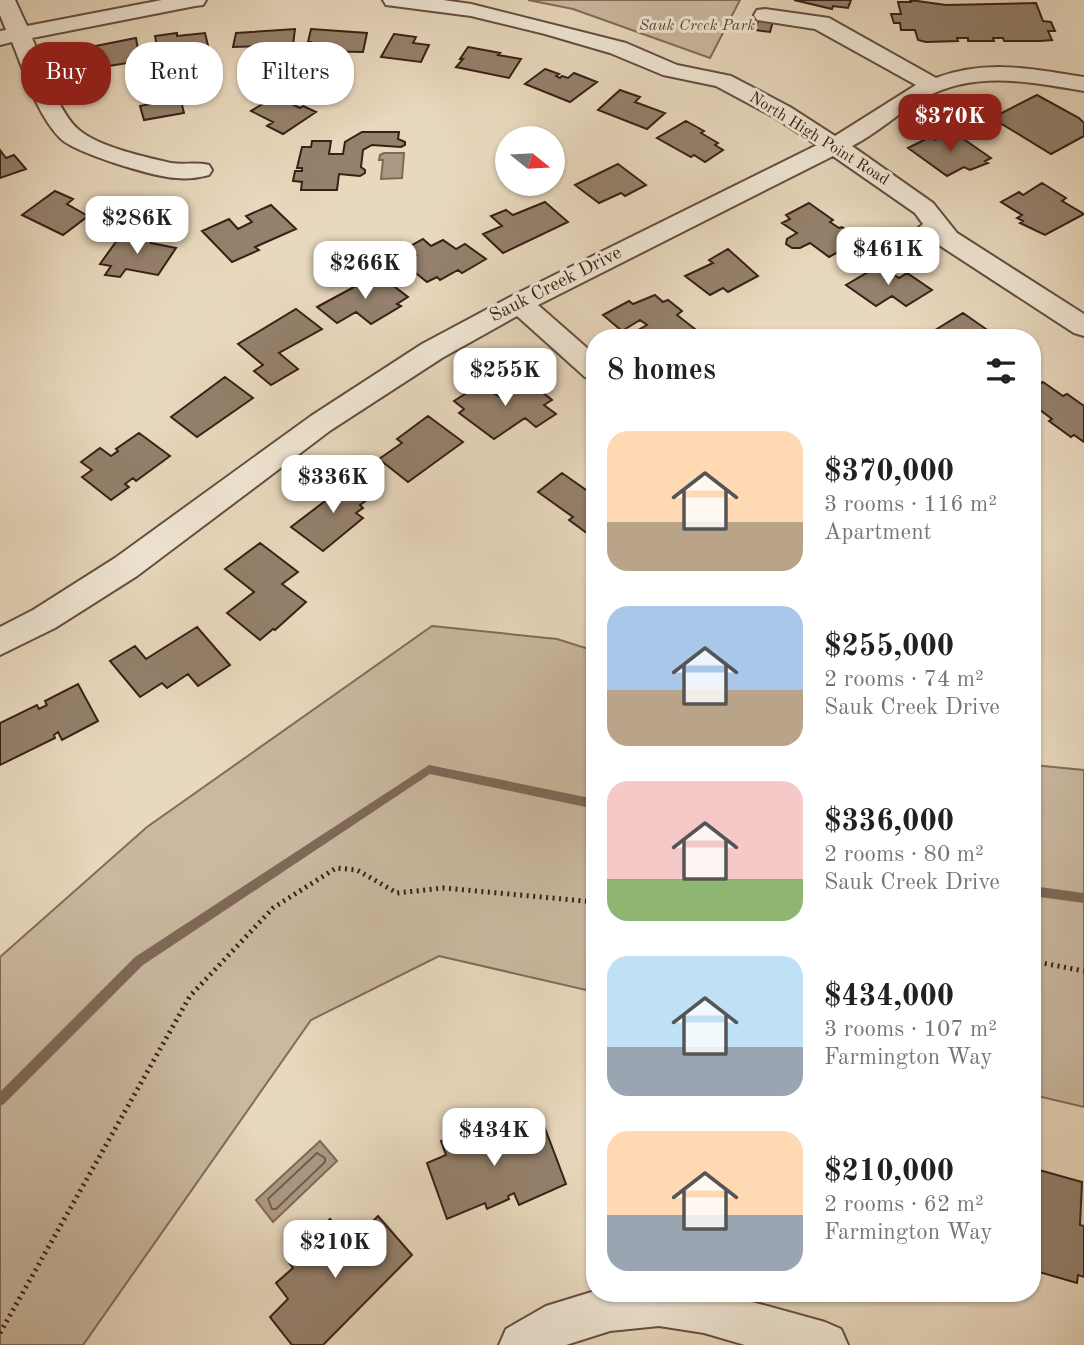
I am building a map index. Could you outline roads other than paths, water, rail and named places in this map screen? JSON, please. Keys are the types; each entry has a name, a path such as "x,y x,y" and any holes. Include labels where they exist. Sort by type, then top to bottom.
{"street":[{"path":"7,23 125,0"},
{"path":"7,23 195,0"},
{"name":"North High Point Road","path":"394,0 471,10 551,29 618,48 671,70 723,80 782,112 803,146"},
{"path":"765,15 821,23 934,86"},
{"path":"7,23 55,115 69,134 125,158 174,171 200,170"},
{"name":"North High Point Road","path":"671,70 706,96 803,146 915,224 948,239 1084,327"},
{"path":"803,146 852,137 917,93 980,74 1010,72 1084,84"},
{"name":"Sauk Creek Drive","path":"0,642 44,619 126,567 321,424 432,351 803,146"},
{"path":"519,303 586,362"},
{"path":"522,1345 562,1322 610,1310 659,1304 704,1311 825,1345"}],"water":[{"path":"384,153 404,153 402,178 381,179 383,160 379,160"},
{"path":"320,1141 337,1161 273,1222 256,1200"}],"waterway":[{"path":"0,1100 139,961 429,769 586,802"},
{"path":"1041,892 1084,898"}],"park label":[{"name":"Sauk Creek Park","path":"697,26"}]}
